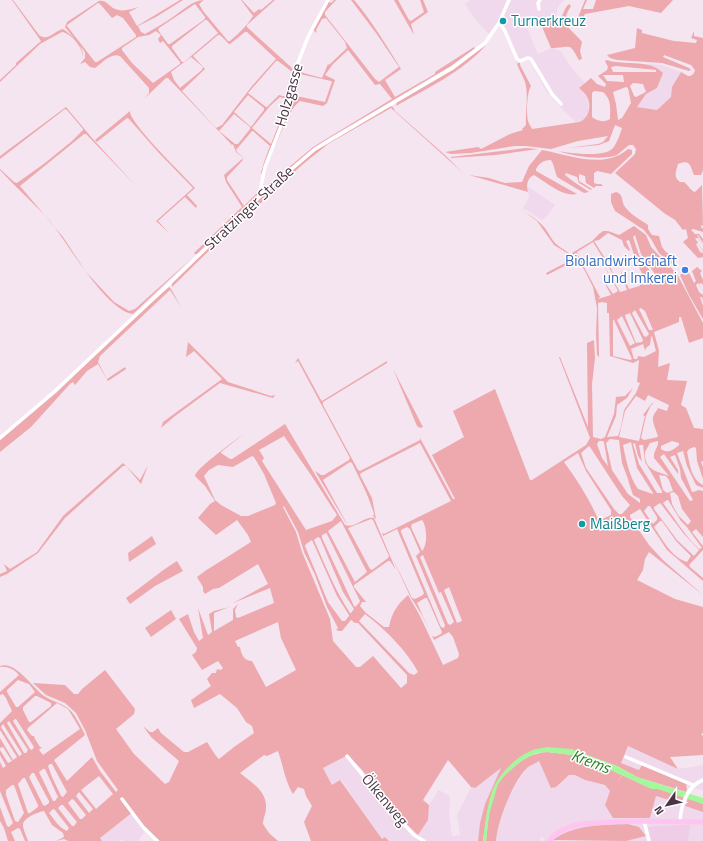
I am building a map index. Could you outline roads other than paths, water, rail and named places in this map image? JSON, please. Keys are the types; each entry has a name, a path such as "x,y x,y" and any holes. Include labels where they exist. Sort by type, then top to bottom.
{"main road":[{"path":"549,841 557,833 569,827 581,824 613,821 703,822"}],"street":[{"name":"Holzgasse","path":"262,194 261,186 265,167 288,111 297,65 308,37 328,0"},
{"name":"Stratzinger Straße","path":"0,438 55,391 262,194 321,145 452,68 485,43 499,23 509,0"},
{"path":"539,9 538,3 540,0"},
{"path":"499,23 504,29 516,59 520,61 528,58 531,59 552,94 560,104"},
{"name":"Ölkenweg","path":"347,756 398,818 414,835 424,841"},
{"path":"626,757 693,785"},
{"path":"680,821 683,805 690,790 693,785 703,780"},
{"path":"122,799 143,827 158,841"},
{"path":"644,821 648,841"}],"water":[{"name":"Krems","path":"548,747 571,749 617,766 637,777 703,798 703,804 658,789 652,789 613,771 585,763 572,755 547,752 536,753 521,761 504,776 498,784 489,815 486,841 483,841 489,801 500,776 511,764 523,755 536,749"}],"waterway":[{"path":"619,779 623,775"}],"place":[{"name":"Turnerkreuz","path":"503,21"},
{"name":"Biolandwirtschaft und Imkerei","path":"685,270"},
{"name":"Maißberg","path":"582,524"}]}
